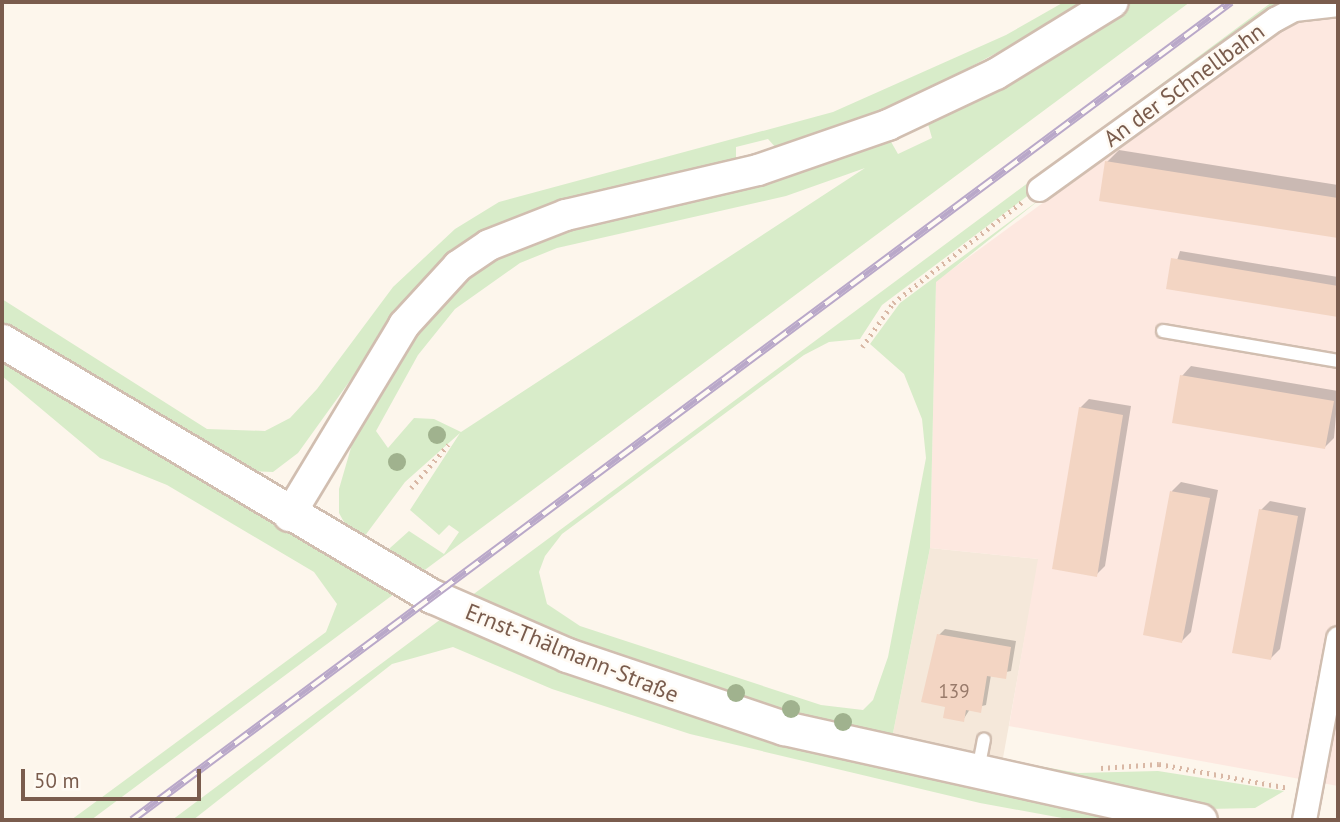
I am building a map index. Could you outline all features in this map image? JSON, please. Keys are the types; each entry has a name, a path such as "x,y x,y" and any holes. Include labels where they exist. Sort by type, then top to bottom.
{"main road":[{"name":"Ernst-Thälmann-Straße","path":"2,341 289,516 432,596 624,677 784,728 977,774 1200,820"}],"street":[{"path":"289,516 404,325 458,266 489,245 566,215 758,170 888,125 996,74 1113,2"},
{"name":"An der Schnellbahn","path":"1039,189 1275,19 1294,9 1338,4"},
{"path":"1304,820 1338,638"}],"lane":[{"path":"1163,331 1338,361"},
{"path":"977,774 985,740"}],"path":[{"path":"862,347 894,303 1039,189"},
{"path":"411,488 448,445"},
{"path":"1087,769 1159,764 1310,792"}],"shaded area":[{"path":"1318,2 1338,2 1338,786 1009,726 1038,559 930,548 936,281"},
{"path":"930,548 1039,559 1001,769 891,743"}],"green space":[{"path":"1064,2 1075,2 1077,10 893,108 777,149 768,139 736,147 736,162 514,218 471,243 398,314 298,453 273,472 244,471 2,327 2,299 207,429 265,431 290,418 317,389 393,287 455,229 499,202 833,112 1006,35"},
{"path":"1133,2 1190,2 418,575 389,554 390,548 409,531 444,554 459,532 449,525 439,535 410,510 460,433 405,482 364,537 350,533 339,513 339,489 357,427 396,359 450,290 484,264 571,227 780,178 890,140 898,154 932,138 928,124 1007,84","holes":["865,168 461,432 434,419 414,418 388,448 376,431 418,355 455,309 520,263 557,248 786,196"]},
{"path":"1272,2 1286,2 882,305 860,339 829,342 804,355 562,534 545,556 539,572 547,604 580,626 821,705 863,710 873,700 888,657 926,458 922,419 904,374 870,344 900,303 1043,197 936,282 930,548 891,743 691,687 467,599"},
{"path":"2,352 398,591 91,820 71,820 326,632 337,604 314,572 167,485 100,458 2,376"},
{"path":"445,616 1138,820 1073,820 980,803 690,734 552,689 453,647 392,664 193,820 172,820"},
{"path":"989,757 1078,773 1158,771 1284,791 1255,808 1208,809"}],"building":[{"path":"1105,161 1338,198 1338,238 1099,201"},
{"path":"1171,258 1338,286 1338,317 1166,289"},
{"path":"1180,375 1334,401 1325,449 1172,423"},
{"path":"1079,407 1123,415 1097,577 1052,569"},
{"path":"1170,491 1210,498 1182,643 1143,635"},
{"path":"1259,509 1298,516 1271,660 1232,653"},
{"path":"937,634 1011,647 1006,679 987,676 981,713 966,710 964,722 943,718 945,707 921,702"}],"railway":[{"path":"132,820 1231,2"}]}
